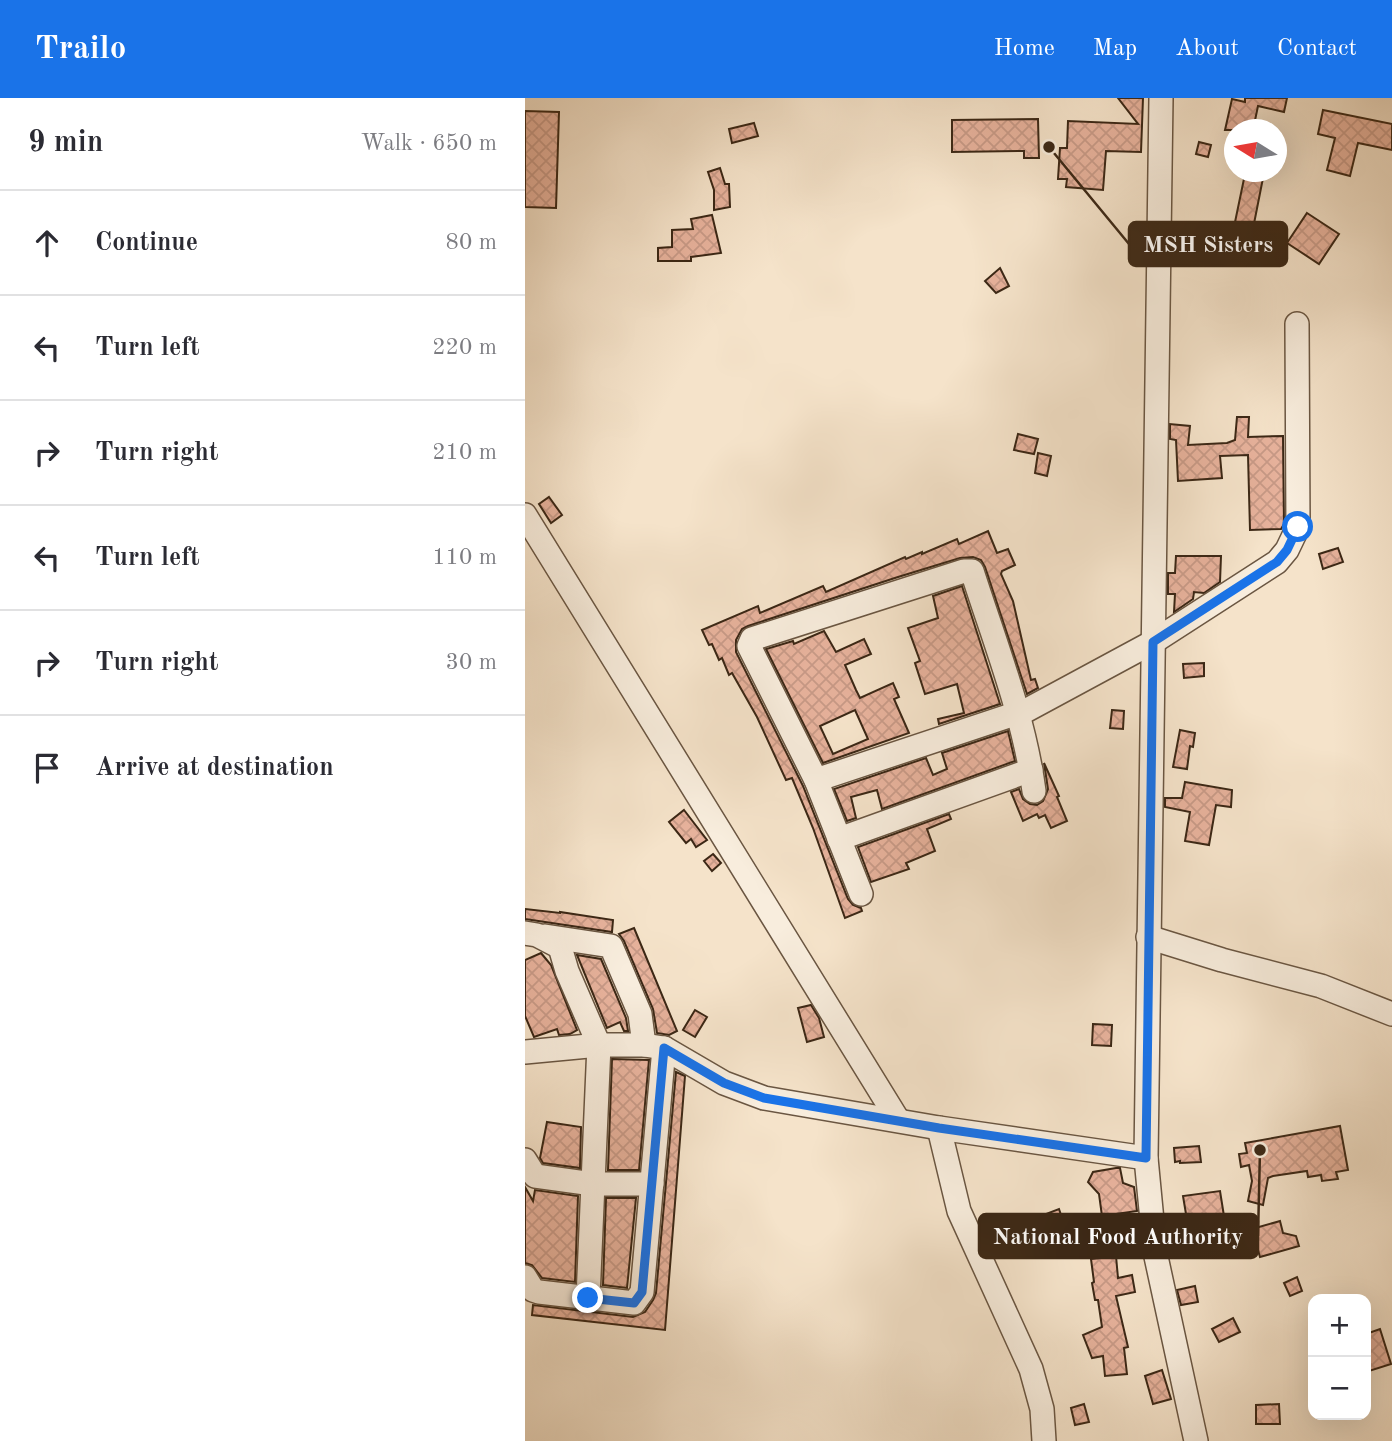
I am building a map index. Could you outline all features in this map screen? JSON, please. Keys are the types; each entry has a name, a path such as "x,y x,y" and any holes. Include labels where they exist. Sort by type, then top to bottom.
{"street":[{"path":"1161,98 1146,1158 1155,1252 1196,1441"},
{"path":"816,780 1017,714 1153,642 1277,562 1287,550 1298,527 1297,324"},
{"path":"525,515 898,1120"},
{"path":"839,839 1032,781 1017,714 972,571 964,571 752,639 749,646 816,780 839,839 861,894"},
{"path":"531,934 560,947 567,971 599,1045 588,1298"},
{"path":"525,1276 533,1290 539,1293 634,1303 642,1292 652,1184 654,1046 611,946 531,934"},
{"path":"1149,937 1222,960 1321,986 1392,1014"},
{"path":"525,1052 599,1045 654,1046 724,1083 764,1098 939,1128 1146,1158"},
{"path":"939,1128 959,1211 1031,1369 1042,1409 1044,1441"},
{"path":"525,1160 535,1176 593,1184 652,1184"}],"building":[{"path":"1118,98 1143,98 1141,152 1106,151 1103,190 1066,187 1067,179 1058,179 1060,148 1067,148 1068,121 1138,124"},
{"path":"1245,98 1287,98 1284,112 1258,106 1255,119 1227,119 1232,99 1245,102"},
{"path":"1323,110 1392,124 1392,150 1358,143 1350,176 1327,170 1335,138 1318,134"},
{"path":"525,111 559,112 556,208 525,207"},
{"path":"1038,119 1039,158 1024,158 1024,151 952,152 952,120"},
{"path":"754,123 758,136 732,143 729,129"},
{"path":"1199,142 1211,145 1208,157 1196,154"},
{"path":"720,168 725,184 729,184 730,207 714,210 714,190 708,172"},
{"path":"1243,182 1262,182 1248,254 1229,251"},
{"path":"1307,213 1339,234 1319,264 1287,243"},
{"path":"712,215 721,253 691,257 691,261 658,261 658,248 672,247 672,230 693,229 691,219"},
{"path":"1000,268 1009,286 996,293 985,281"},
{"path":"1237,417 1249,417 1248,437 1283,436 1284,524 1281,529 1250,530 1248,455 1220,456 1222,478 1178,481 1176,440 1170,439 1170,424 1190,426 1188,445 1227,443 1235,440"},
{"path":"1018,434 1038,439 1034,454 1014,450"},
{"path":"1038,453 1051,456 1047,476 1035,473"},
{"path":"549,497 562,515 551,523 539,504"},
{"path":"988,531 997,553 1008,549 1015,565 1001,574 1013,601 1031,680 1035,679 1038,688 1027,694 985,567 981,560 973,557 960,558 898,577 748,626 742,629 736,640 736,652 803,786 848,899 861,908 862,911 845,918 792,778 786,780 757,717 732,673 729,675 722,658 719,660 702,630 758,606 760,613 823,586 826,592 905,557 906,559 922,554 957,539 959,544"},
{"path":"1338,548 1343,562 1323,569 1319,554"},
{"path":"1176,556 1221,556 1220,582 1204,593 1194,592 1193,599 1174,612 1175,594 1168,594 1168,573 1175,573"},
{"path":"962,586 1000,704 939,724 938,719 964,713 957,684 925,694 915,663 920,661 908,628 938,618 933,596"},
{"path":"824,631 836,652 864,639 871,654 845,665 856,690 860,698 893,683 899,697 894,699 909,733 823,763 766,649 793,641 794,644","holes":["855,710 868,739 833,754 820,726"]},
{"path":"1204,663 1204,676 1184,678 1183,664"},
{"path":"1112,710 1124,711 1123,729 1110,728"},
{"path":"1180,730 1195,733 1187,769 1173,767"},
{"path":"1008,731 1015,761 882,809 877,790 851,797 856,818 847,821 834,789 926,758 933,775 947,769 942,753"},
{"path":"1044,763 1067,821 1051,828 1045,815 1039,818 1037,814 1023,821 1011,792 1019,789 1023,799 1030,804 1037,805 1043,801 1048,789"},
{"path":"1185,782 1232,790 1231,807 1216,805 1209,845 1185,841 1190,812 1165,807 1165,798 1182,798"},
{"path":"684,810 707,840 696,847 691,839 686,843 669,822"},
{"path":"949,814 951,819 927,829 935,851 906,863 909,869 871,882 858,847"},
{"path":"713,854 721,863 712,871 704,861"},
{"path":"525,909 613,920 612,932 525,919"},
{"path":"634,928 677,1031 669,1035 657,1033 653,1009 619,934"},
{"path":"541,953 551,965 577,1030 570,1034 559,1035 557,1029 534,1037 525,1016 525,960"},
{"path":"577,955 601,959 626,1018 628,1031 624,1031 620,1022 607,1028"},
{"path":"811,1005 819,1018 824,1037 807,1042 798,1008"},
{"path":"695,1010 707,1017 695,1037 683,1030"},
{"path":"1093,1024 1112,1025 1111,1046 1092,1045"},
{"path":"612,1059 649,1060 639,1170 608,1170"},
{"path":"676,1072 685,1076 665,1330 532,1315 533,1305 633,1317 645,1312 653,1300 656,1293"},
{"path":"547,1122 581,1127 580,1168 543,1163 540,1158"},
{"path":"1340,1126 1348,1170 1336,1172 1338,1179 1322,1181 1321,1175 1308,1177 1307,1171 1273,1176 1268,1178 1263,1205 1248,1201 1252,1181 1249,1165 1241,1167 1239,1154 1247,1153 1245,1143"},
{"path":"1199,1146 1201,1162 1175,1162 1174,1148"},
{"path":"1120,1168 1123,1183 1134,1187 1137,1211 1102,1216 1099,1194 1088,1182 1093,1172"},
{"path":"525,1187 533,1201 535,1190 578,1196 575,1282 542,1278 532,1265 525,1263"},
{"path":"1220,1191 1227,1235 1200,1239 1199,1230 1189,1232 1183,1196"},
{"path":"606,1198 636,1198 627,1288 603,1285"},
{"path":"1059,1209 1065,1227 1044,1235 1038,1217"},
{"path":"1280,1221 1283,1233 1296,1236 1299,1246 1260,1257 1252,1229"},
{"path":"1116,1256 1118,1278 1132,1275 1135,1292 1116,1296 1128,1347 1124,1348 1127,1374 1105,1376 1103,1356 1092,1358 1083,1335 1102,1327 1092,1283 1091,1259"},
{"path":"1297,1277 1302,1291 1290,1296 1284,1283"},
{"path":"1195,1286 1198,1302 1181,1305 1177,1290"},
{"path":"1233,1318 1240,1332 1219,1342 1212,1329"},
{"path":"1380,1329 1391,1364 1371,1370 1371,1357 1371,1332"},
{"path":"1162,1370 1171,1399 1153,1404 1145,1376"},
{"path":"1084,1404 1089,1422 1075,1425 1071,1408"},
{"path":"1279,1404 1280,1424 1256,1424 1256,1405"}],"place":[{"name":"MSH Sisters","path":"1049,147"},
{"name":"National Food Authority","path":"1260,1150"}],"route":[{"path":"588,1298 634,1303 642,1292 664,1048 724,1083 764,1098 939,1128 1146,1158 1153,642 1277,562 1287,550 1298,527"}]}
